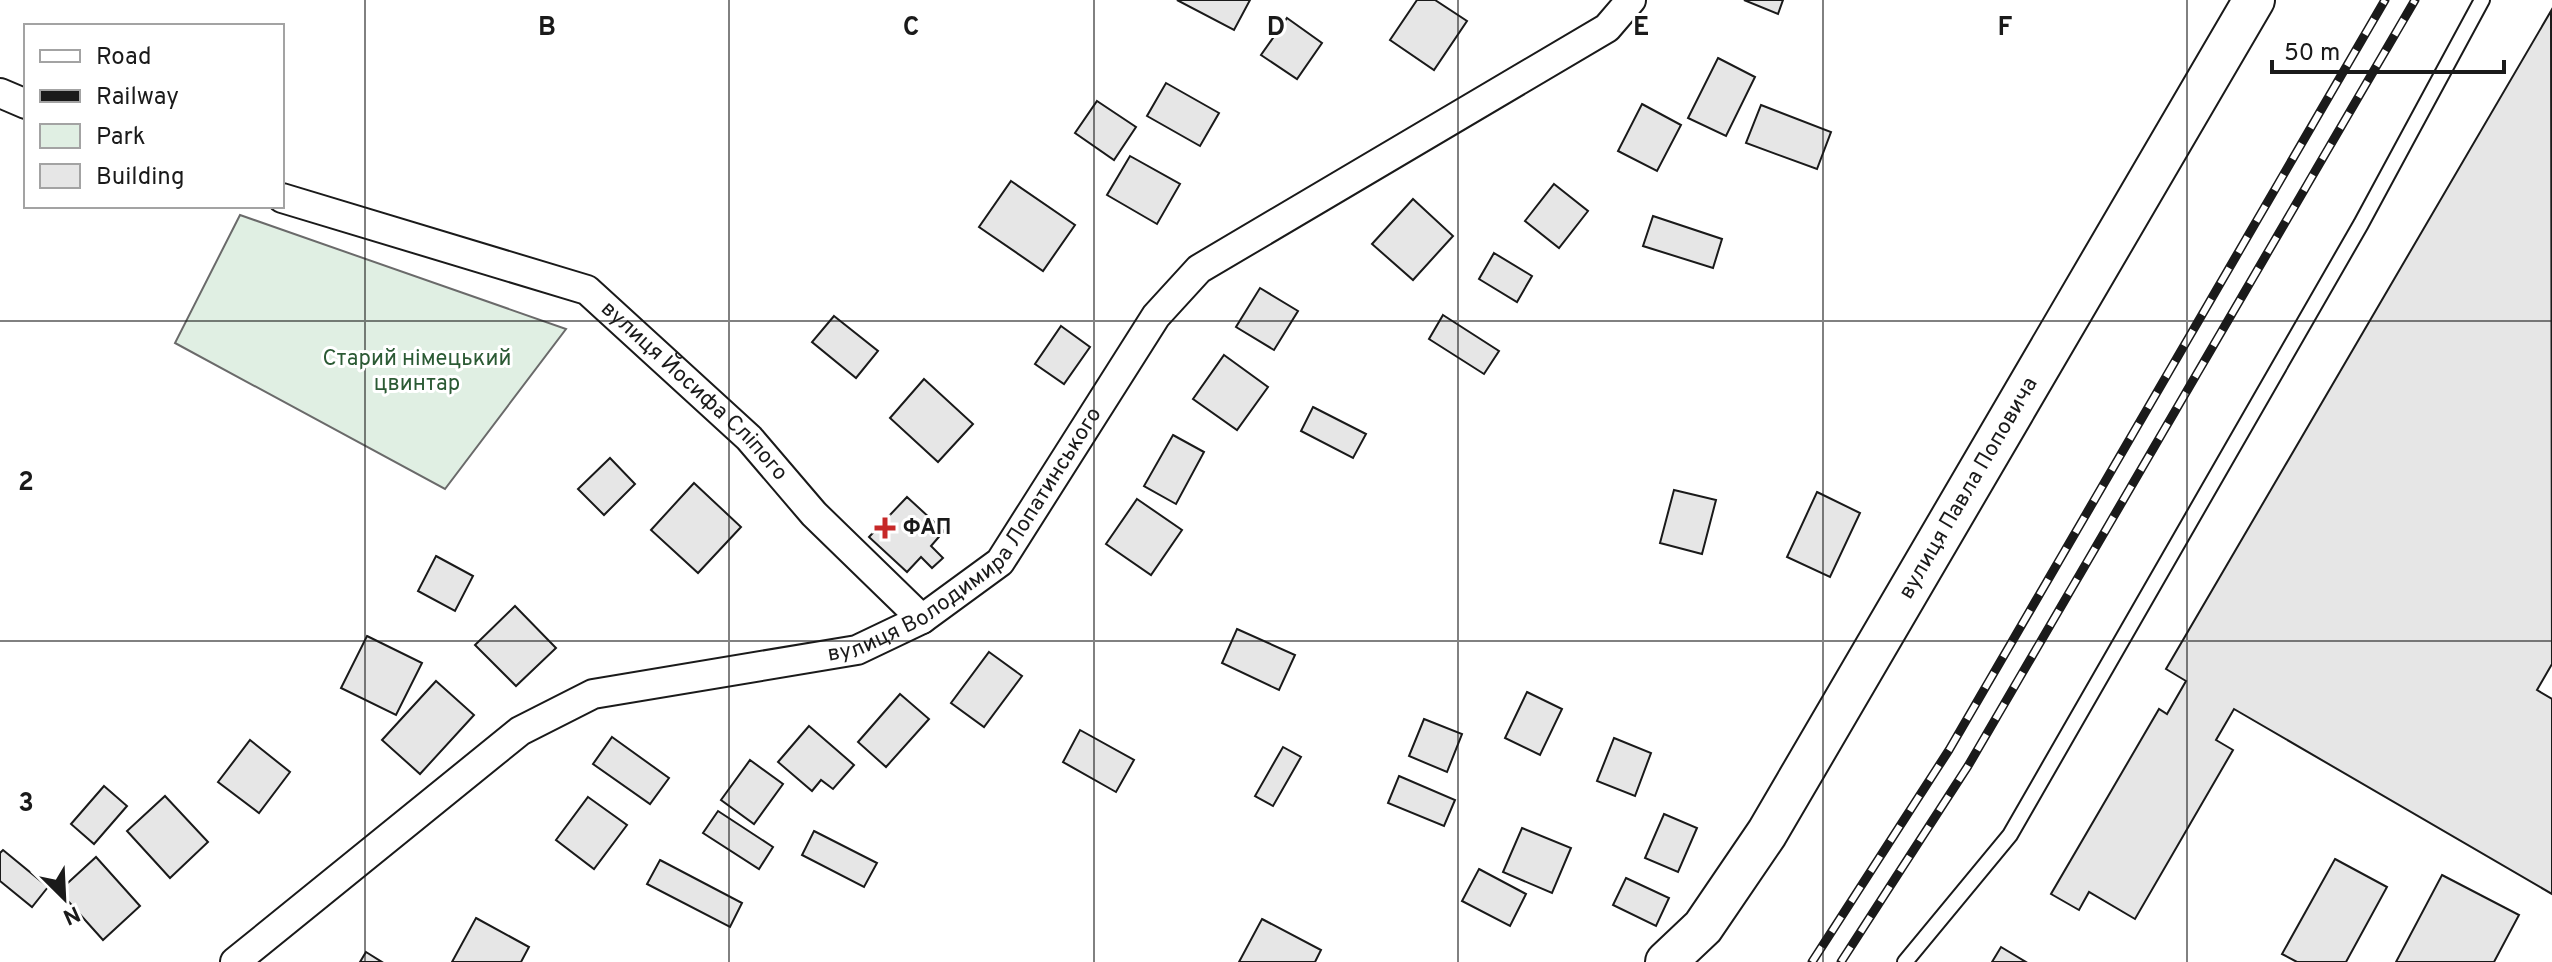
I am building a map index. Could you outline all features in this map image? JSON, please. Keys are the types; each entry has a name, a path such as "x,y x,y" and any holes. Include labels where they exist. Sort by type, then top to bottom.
{"street":[{"name":"вулиця Володимира Лопатинського","path":"235,962 520,731 593,694 857,650 922,619 1000,562 1156,316 1199,269 1607,28 1631,0"},
{"name":"вулиця Павла Поповича","path":"1666,962 1703,927 1767,833 2254,0"},
{"path":"0,93 24,103"},
{"name":"вулиця Йосифа Сліпого","path":"284,199 587,290 749,438 814,514 922,619"}],"lane":[{"path":"1905,962 2010,835 2361,224 2482,0"}],"green space":[{"name":"Старий німецький цвинтар","path":"240,215 566,329 445,489 175,343"}],"building":[{"path":"1177,0 1250,0 1234,30"},
{"path":"1417,0 1435,0 1467,21 1434,70 1390,40"},
{"path":"1744,0 1783,0 1778,14"},
{"path":"2551,11 2552,664 2537,690 2552,699 2552,894 2234,709 2216,740 2233,750 2135,919 2089,892 2079,910 2051,894 2159,709 2167,714 2186,681 2166,669"},
{"path":"1287,18 1322,43 1297,79 1261,55"},
{"path":"1718,58 1755,77 1726,136 1688,118"},
{"path":"1166,83 1219,113 1200,146 1147,116"},
{"path":"1097,101 1136,127 1114,160 1075,133"},
{"path":"1642,104 1681,125 1657,171 1618,151"},
{"path":"1761,105 1831,132 1817,169 1746,143"},
{"path":"1130,156 1180,184 1157,224 1107,195"},
{"path":"1011,181 1075,225 1043,271 979,227"},
{"path":"1554,184 1588,211 1559,248 1525,221"},
{"path":"1413,199 1453,236 1413,280 1372,244"},
{"path":"1653,216 1722,239 1713,268 1643,246"},
{"path":"1494,253 1532,276 1517,302 1479,279"},
{"path":"1260,288 1298,311 1274,350 1236,327"},
{"path":"1443,315 1499,351 1484,374 1429,339"},
{"path":"834,316 878,351 856,378 812,342"},
{"path":"1061,326 1090,347 1064,384 1035,364"},
{"path":"1224,355 1268,387 1237,430 1193,399"},
{"path":"924,379 973,424 938,462 890,418"},
{"path":"1313,407 1366,434 1353,458 1301,431"},
{"path":"1173,435 1204,452 1176,504 1144,486"},
{"path":"610,458 635,484 604,515 578,489"},
{"path":"694,483 741,527 698,573 651,530"},
{"path":"1674,490 1716,500 1702,554 1660,543"},
{"path":"1817,492 1860,513 1830,577 1787,557"},
{"path":"907,497 944,531 931,546 943,558 932,568 921,557 907,572 869,537"},
{"path":"1137,499 1182,530 1151,575 1106,544"},
{"path":"436,556 473,576 455,611 418,591"},
{"path":"515,606 556,648 516,686 475,645"},
{"path":"1237,629 1295,655 1279,690 1222,663"},
{"path":"367,636 422,663 396,715 341,688"},
{"path":"989,652 1022,676 984,727 951,703"},
{"path":"436,681 474,715 420,774 382,740"},
{"path":"1527,692 1562,709 1540,755 1505,738"},
{"path":"900,694 929,719 886,767 858,742"},
{"path":"1424,719 1462,734 1447,772 1409,756"},
{"path":"809,726 854,765 833,789 821,780 812,791 778,762"},
{"path":"1080,730 1134,760 1116,792 1063,762"},
{"path":"612,737 669,778 650,804 593,764"},
{"path":"1614,738 1651,753 1635,796 1597,781"},
{"path":"250,740 290,772 259,813 218,782"},
{"path":"1283,747 1301,757 1273,806 1255,796"},
{"path":"750,760 783,784 754,824 721,800"},
{"path":"1399,776 1455,800 1444,826 1388,803"},
{"path":"104,786 127,806 94,844 71,824"},
{"path":"165,796 208,842 170,878 127,831"},
{"path":"588,797 627,825 594,869 556,840"},
{"path":"718,811 773,847 759,869 703,833"},
{"path":"1664,814 1697,828 1678,872 1645,858"},
{"path":"1522,828 1571,848 1552,893 1503,872"},
{"path":"814,831 877,863 864,887 802,855"},
{"path":"3,850 48,887 32,907 0,881 0,853"},
{"path":"96,857 140,906 103,940 59,891"},
{"path":"2335,859 2387,887 2346,962 2297,962 2282,954"},
{"path":"660,860 742,903 730,927 647,884"},
{"path":"1479,869 1526,894 1510,926 1462,901"},
{"path":"2442,875 2519,915 2494,962 2396,962"},
{"path":"1626,878 1669,898 1656,926 1613,905"},
{"path":"476,918 529,947 521,962 452,962"},
{"path":"1262,919 1321,950 1315,962 1239,962"},
{"path":"2001,947 2026,962 1992,962"},
{"path":"366,952 382,962 360,962"}],"railway":[{"path":"1812,962 1949,750 2385,0"},
{"path":"1841,962 1968,766 2415,0"}],"place":[{"name":"ФАП","path":"885,528"}]}
